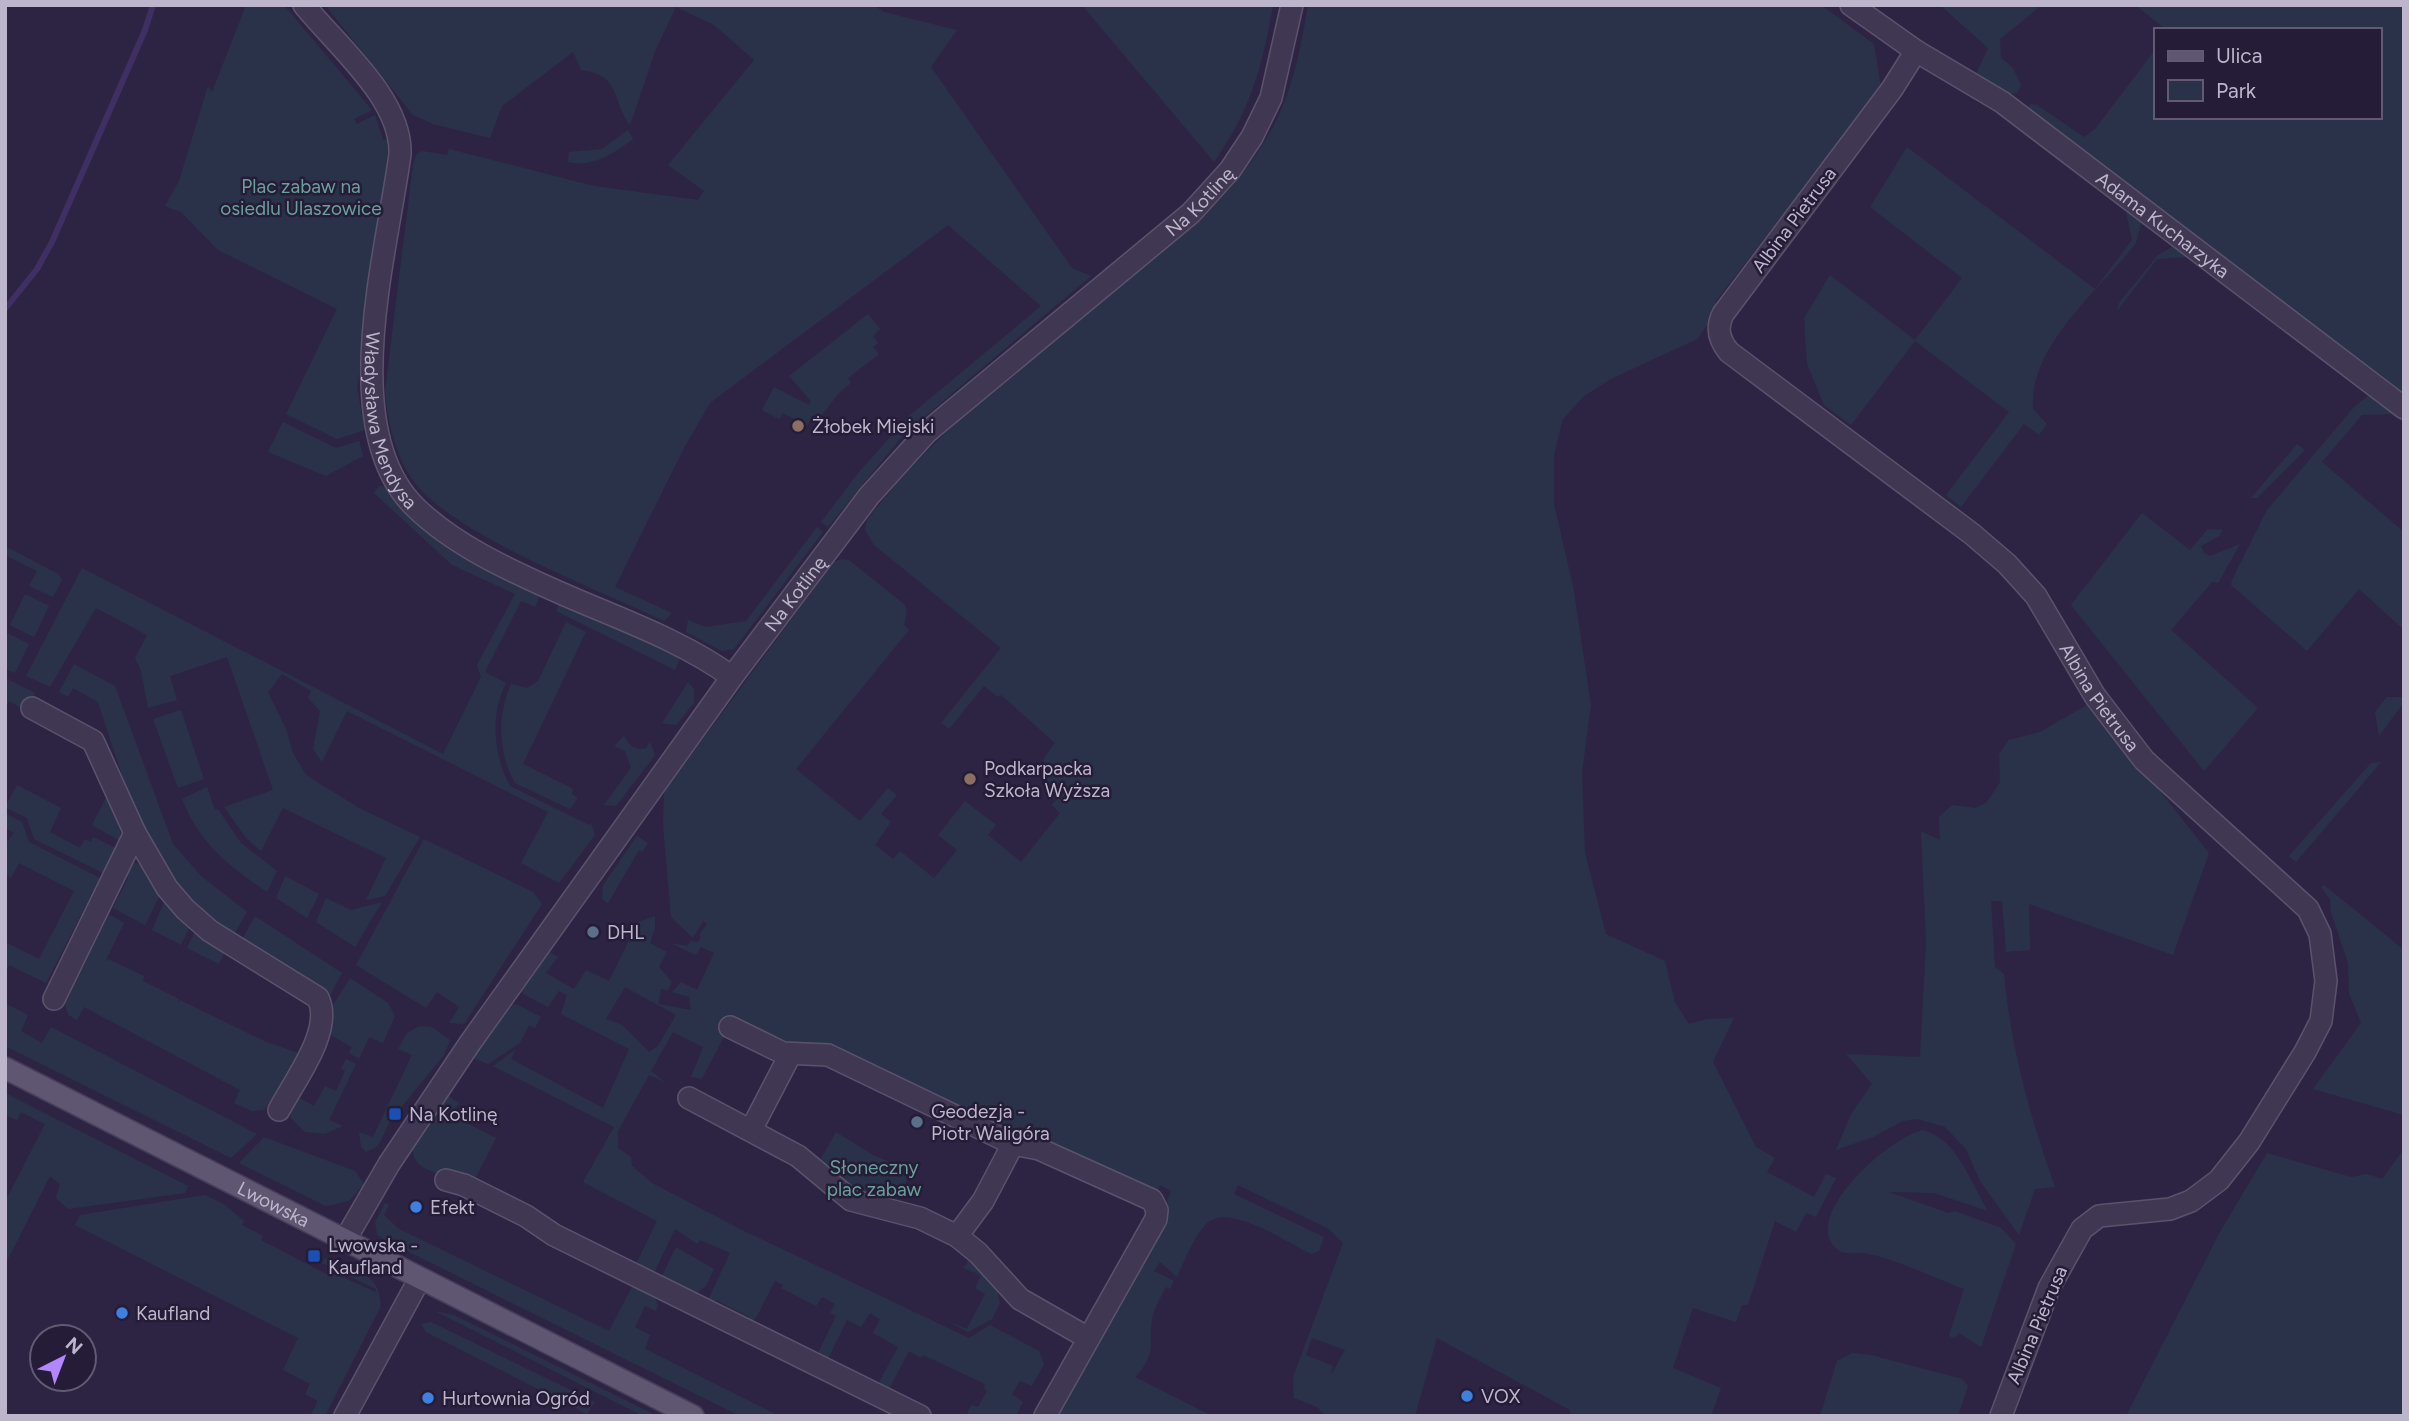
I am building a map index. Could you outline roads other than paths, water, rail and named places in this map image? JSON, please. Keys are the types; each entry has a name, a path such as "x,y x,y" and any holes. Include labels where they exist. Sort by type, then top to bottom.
{"main road":[{"name":"Lwowska","path":"5,1068 419,1280 693,1416"}],"street":[{"name":"Władysława Mendysa","path":"303,5 383,100 393,114 400,135 401,154 377,313 370,392 382,449 397,484 414,506 438,527 480,554 703,658 732,677"},
{"name":"Na Kotlinę","path":"345,1240 389,1164 470,1043 732,677 869,496 909,449 1047,330 1191,213 1218,185 1252,137 1271,98 1292,5"},
{"path":"1851,5 1916,51"},
{"name":"Adama Kucharzyka","path":"1916,51 2002,103 2404,408"},
{"name":"Albina Pietrusa","path":"1916,51 1892,89 1723,314 1719,324 1722,343 1729,352 1795,403 1972,534 2018,576 2041,603 2101,706 2138,754 2168,784 2271,872 2308,909 2320,934 2326,981 2323,1008 2316,1031 2249,1142 2219,1180 2191,1200 2170,1209 2099,1216 2081,1229 2049,1288 2001,1416"},
{"path":"32,708 93,741 135,833 167,888 191,915 232,945 312,993 321,1005 324,1021 320,1034 279,1110"},
{"path":"54,999 135,833"},
{"path":"730,1027 790,1055 814,1053 832,1057 1013,1144 1039,1149 1152,1200 1156,1206 1157,1217 1045,1416"},
{"path":"751,1130 790,1055"},
{"path":"689,1098 798,1156 851,1200 920,1218 957,1236 978,1253 1020,1299 1088,1338"},
{"path":"957,1236 983,1201 1013,1144"},
{"path":"446,1180 464,1185 515,1210 554,1236 920,1416"},
{"path":"345,1416 419,1280"}],"waterway":[{"path":"5,309 37,269 52,242 145,30 153,5"}],"place":[{"name":"Żłobek Miejski","path":"798,426"},
{"name":"Podkarpacka Szkoła Wyższa","path":"970,779"},
{"name":"DHL","path":"593,932"},
{"name":"Na Kotlinę","path":"395,1114"},
{"name":"Geodezja - Piotr Waligóra","path":"917,1122"},
{"name":"Efekt","path":"416,1207"},
{"name":"Lwowska - Kaufland","path":"314,1256"},
{"name":"Kaufland","path":"122,1313"},
{"name":"VOX","path":"1467,1396"},
{"name":"Hurtownia Ogród","path":"428,1398"}],"park label":[{"name":"Plac zabaw na osiedlu Ulaszowice","path":"301,197"},
{"name":"Słoneczny plac zabaw","path":"874,1178"}]}
